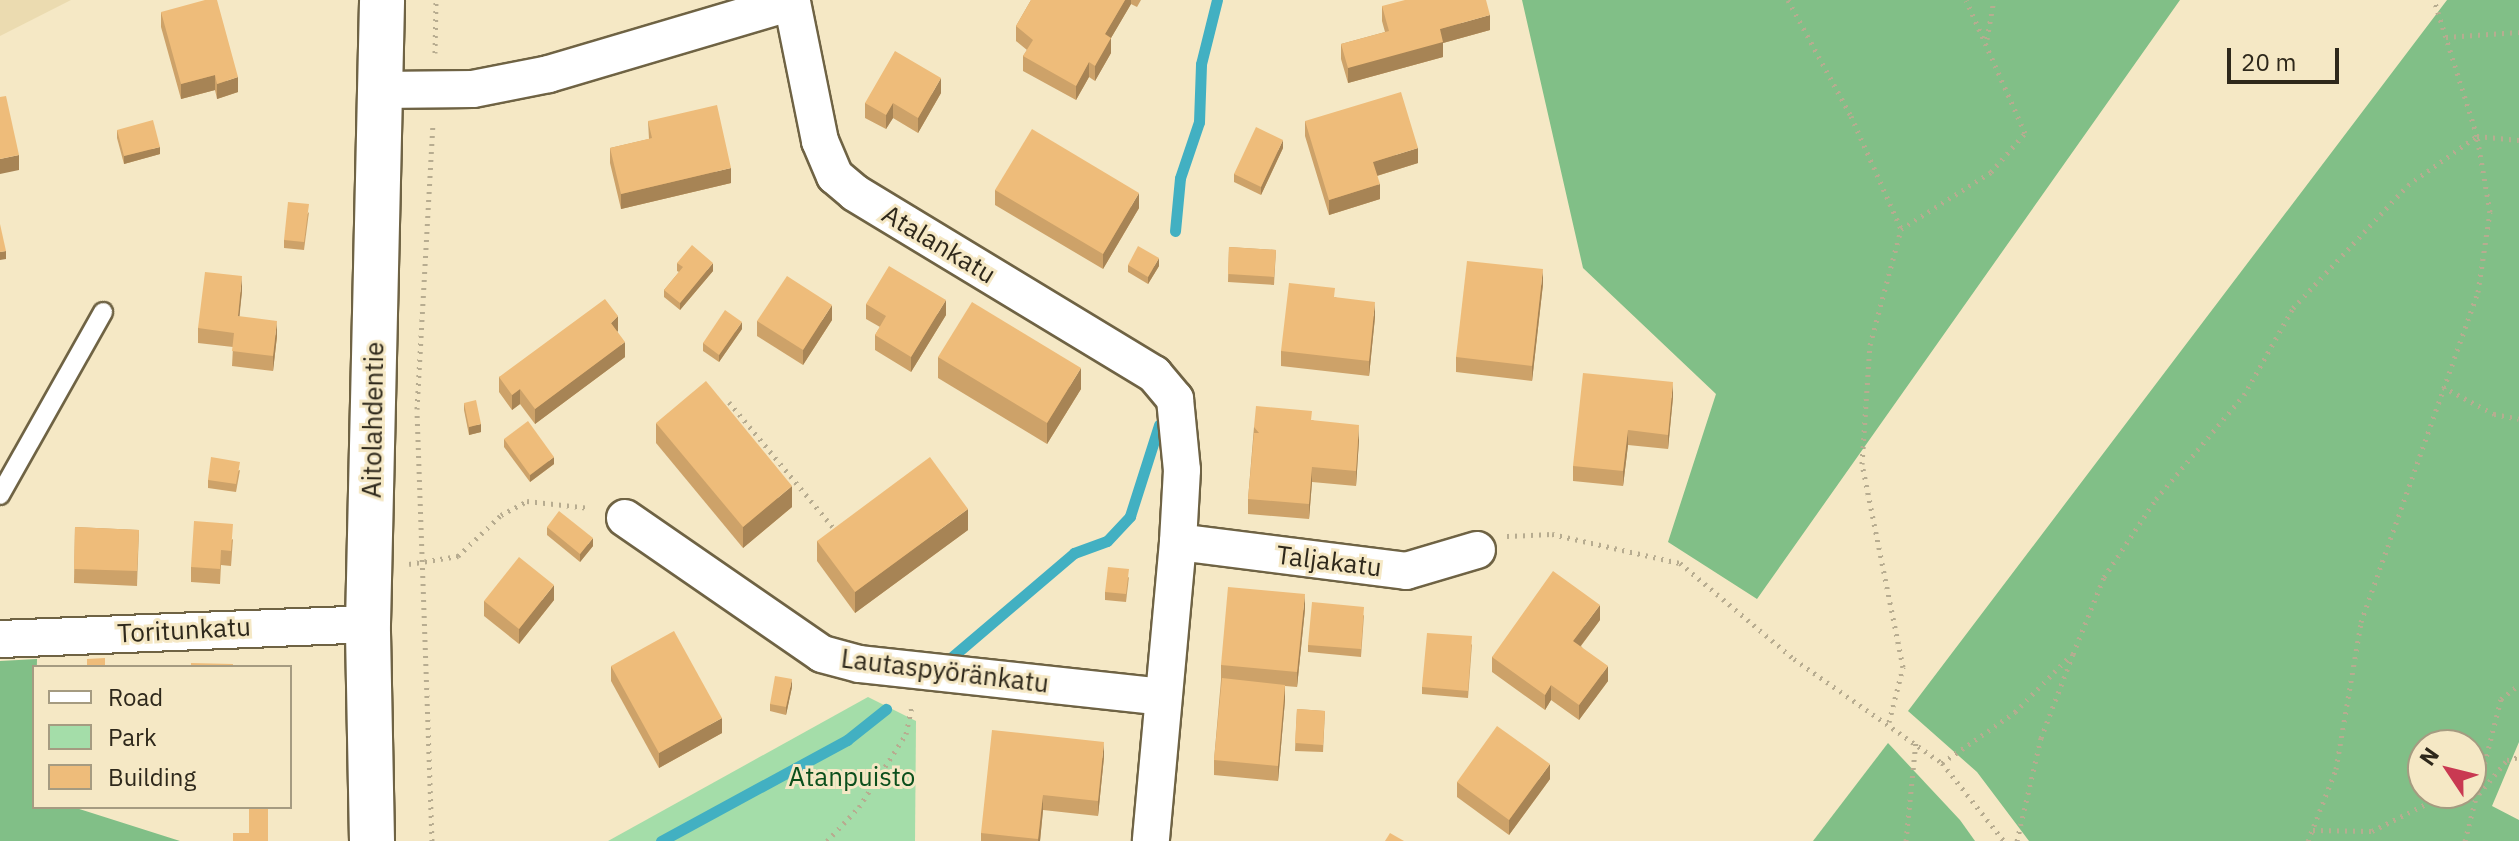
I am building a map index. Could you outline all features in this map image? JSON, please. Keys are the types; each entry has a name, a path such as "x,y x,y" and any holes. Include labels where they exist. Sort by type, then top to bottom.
{"main road":[{"name":"Aitolahdentie","path":"372,841 368,624 382,0"}],"street":[{"name":"Atalankatu","path":"380,90 435,90 549,74 792,1 820,141 835,176 855,193 1154,374 1175,399 1182,470 1151,841"},
{"name":"Lautaspyöränkatu","path":"625,518 822,654 920,669 1163,697"},
{"name":"Taljakatu","path":"1178,542 1406,571 1477,550"},
{"name":"Toritunkatu","path":"0,639 368,624"}],"lane":[{"path":"0,495 103,312"}],"path":[{"path":"432,841 417,409 435,90 436,0"},
{"path":"1788,0 1851,116 1901,229 1870,345 1862,464 1903,667 1889,722"},
{"path":"1901,229 1991,172 2025,133 1987,40 1966,0"},
{"path":"1987,40 1994,0"},
{"path":"2308,841 2336,769 2361,622 2478,292 2490,212 2477,136 2434,0"},
{"path":"2446,37 2519,32"},
{"path":"2017,841 2041,738 2104,577 2156,499 2244,395 2293,308 2408,185 2477,136 2519,140"},
{"path":"2443,387 2494,414 2519,419"},
{"path":"729,402 836,531"},
{"path":"370,564 422,564 458,556 501,515 527,501 589,507 625,518"},
{"path":"1477,550 1514,533 1552,534 1680,563 1794,659 1889,722 1942,763 2004,841"},
{"path":"1942,763 2015,712 2073,654"},
{"path":"827,841 859,807 906,734 920,669"},
{"path":"2487,759 2501,699 2519,685"},
{"path":"1906,841 1916,741"},
{"path":"2487,784 2507,760 2519,757"},
{"path":"2313,830 2372,831 2416,809"},
{"path":"2465,841 2475,809"}],"shaded area":[{"path":"0,0 71,0 0,36"}],"green space":[{"path":"1522,0 2180,0 1757,599 1668,542 1716,394 1583,268"},
{"path":"2447,0 2519,0 2519,742 2492,806 2519,820 2519,841 2029,841 1977,772 1908,711"},
{"path":"37,659 37,665 32,665 32,809 79,809 180,841 0,841 0,661"},
{"name":"Atanpuisto","path":"868,697 916,721 915,841 608,841"},
{"path":"1888,743 1960,820 1975,841 1813,841"}],"building":[{"path":"205,0 217,0 238,77 217,84 215,75 181,84 161,12"},
{"path":"1031,0 1125,0 1105,34 1111,38 1095,66 1089,62 1076,86 1023,56 1033,40 1016,26"},
{"path":"1405,0 1486,0 1490,15 1440,29 1443,42 1348,68 1341,44 1389,31 1382,6"},
{"path":"895,51 941,78 918,118 893,103 886,115 865,103"},
{"path":"1401,92 1418,148 1373,162 1380,184 1329,200 1305,121"},
{"path":"6,96 19,155 0,159 0,97"},
{"path":"717,105 731,168 621,194 610,148 652,138 648,121"},
{"path":"153,120 160,147 124,156 117,130"},
{"path":"1256,127 1283,140 1261,187 1234,174"},
{"path":"1032,129 1139,193 1103,254 995,190"},
{"path":"288,202 309,204 304,242 284,240"},
{"path":"0,224 6,251 0,252"},
{"path":"692,245 713,263 680,303 664,290 683,267 677,263"},
{"path":"1138,246 1159,258 1148,277 1128,265"},
{"path":"1229,247 1276,250 1274,277 1228,274"},
{"path":"1467,261 1543,269 1532,366 1456,357"},
{"path":"889,266 946,300 911,357 875,335 886,316 866,304"},
{"path":"205,272 242,276 238,316 277,321 273,356 232,351 234,333 198,328"},
{"path":"787,276 832,305 803,350 757,321"},
{"path":"1289,283 1335,288 1334,297 1375,302 1369,361 1281,351"},
{"path":"605,299 618,316 611,323 625,342 535,409 520,389 512,395 499,377"},
{"path":"972,302 1081,368 1047,423 938,357"},
{"path":"725,310 742,322 719,355 703,343"},
{"path":"1583,373 1673,382 1668,435 1628,430 1623,471 1573,466"},
{"path":"706,381 792,486 743,527 656,423"},
{"path":"476,400 481,424 469,427 464,403"},
{"path":"1256,406 1312,411 1311,420 1359,425 1356,471 1312,467 1309,504 1248,499 1254,433 1259,433 1254,427"},
{"path":"528,421 554,457 530,475 504,439"},
{"path":"211,457 240,462 236,484 208,480"},
{"path":"930,457 968,509 855,592 817,541"},
{"path":"559,511 593,538 580,554 547,527"},
{"path":"194,521 233,524 231,551 221,550 220,569 191,567"},
{"path":"75,527 139,530 137,571 74,569"},
{"path":"519,557 554,585 519,629 484,601"},
{"path":"1108,567 1129,569 1126,594 1105,592"},
{"path":"1553,571 1600,605 1573,641 1608,666 1579,705 1551,685 1545,695 1492,657"},
{"path":"1228,587 1305,594 1297,672 1221,665"},
{"path":"1312,602 1364,607 1361,649 1308,645"},
{"path":"674,631 722,718 659,753 611,666"},
{"path":"1427,633 1472,636 1468,691 1422,687"},
{"path":"105,658 105,665 87,665 87,659"},
{"path":"191,663 233,664 233,665"},
{"path":"775,676 792,679 786,707 770,704"},
{"path":"1222,678 1285,685 1278,766 1214,760"},
{"path":"1297,709 1325,711 1323,745 1295,743"},
{"path":"1497,726 1550,764 1509,820 1457,782"},
{"path":"992,730 1104,742 1098,801 1043,795 1038,839 981,833"},
{"path":"249,809 268,809 268,841 233,841 233,833 249,833"},
{"path":"1390,833 1404,841 1385,841"}],"waterway":[{"path":"1175,231 1180,178 1199,122 1201,64 1217,0"},
{"path":"946,662 1074,553 1107,541 1130,516 1159,425"},
{"path":"661,841 847,740 886,709"}]}
